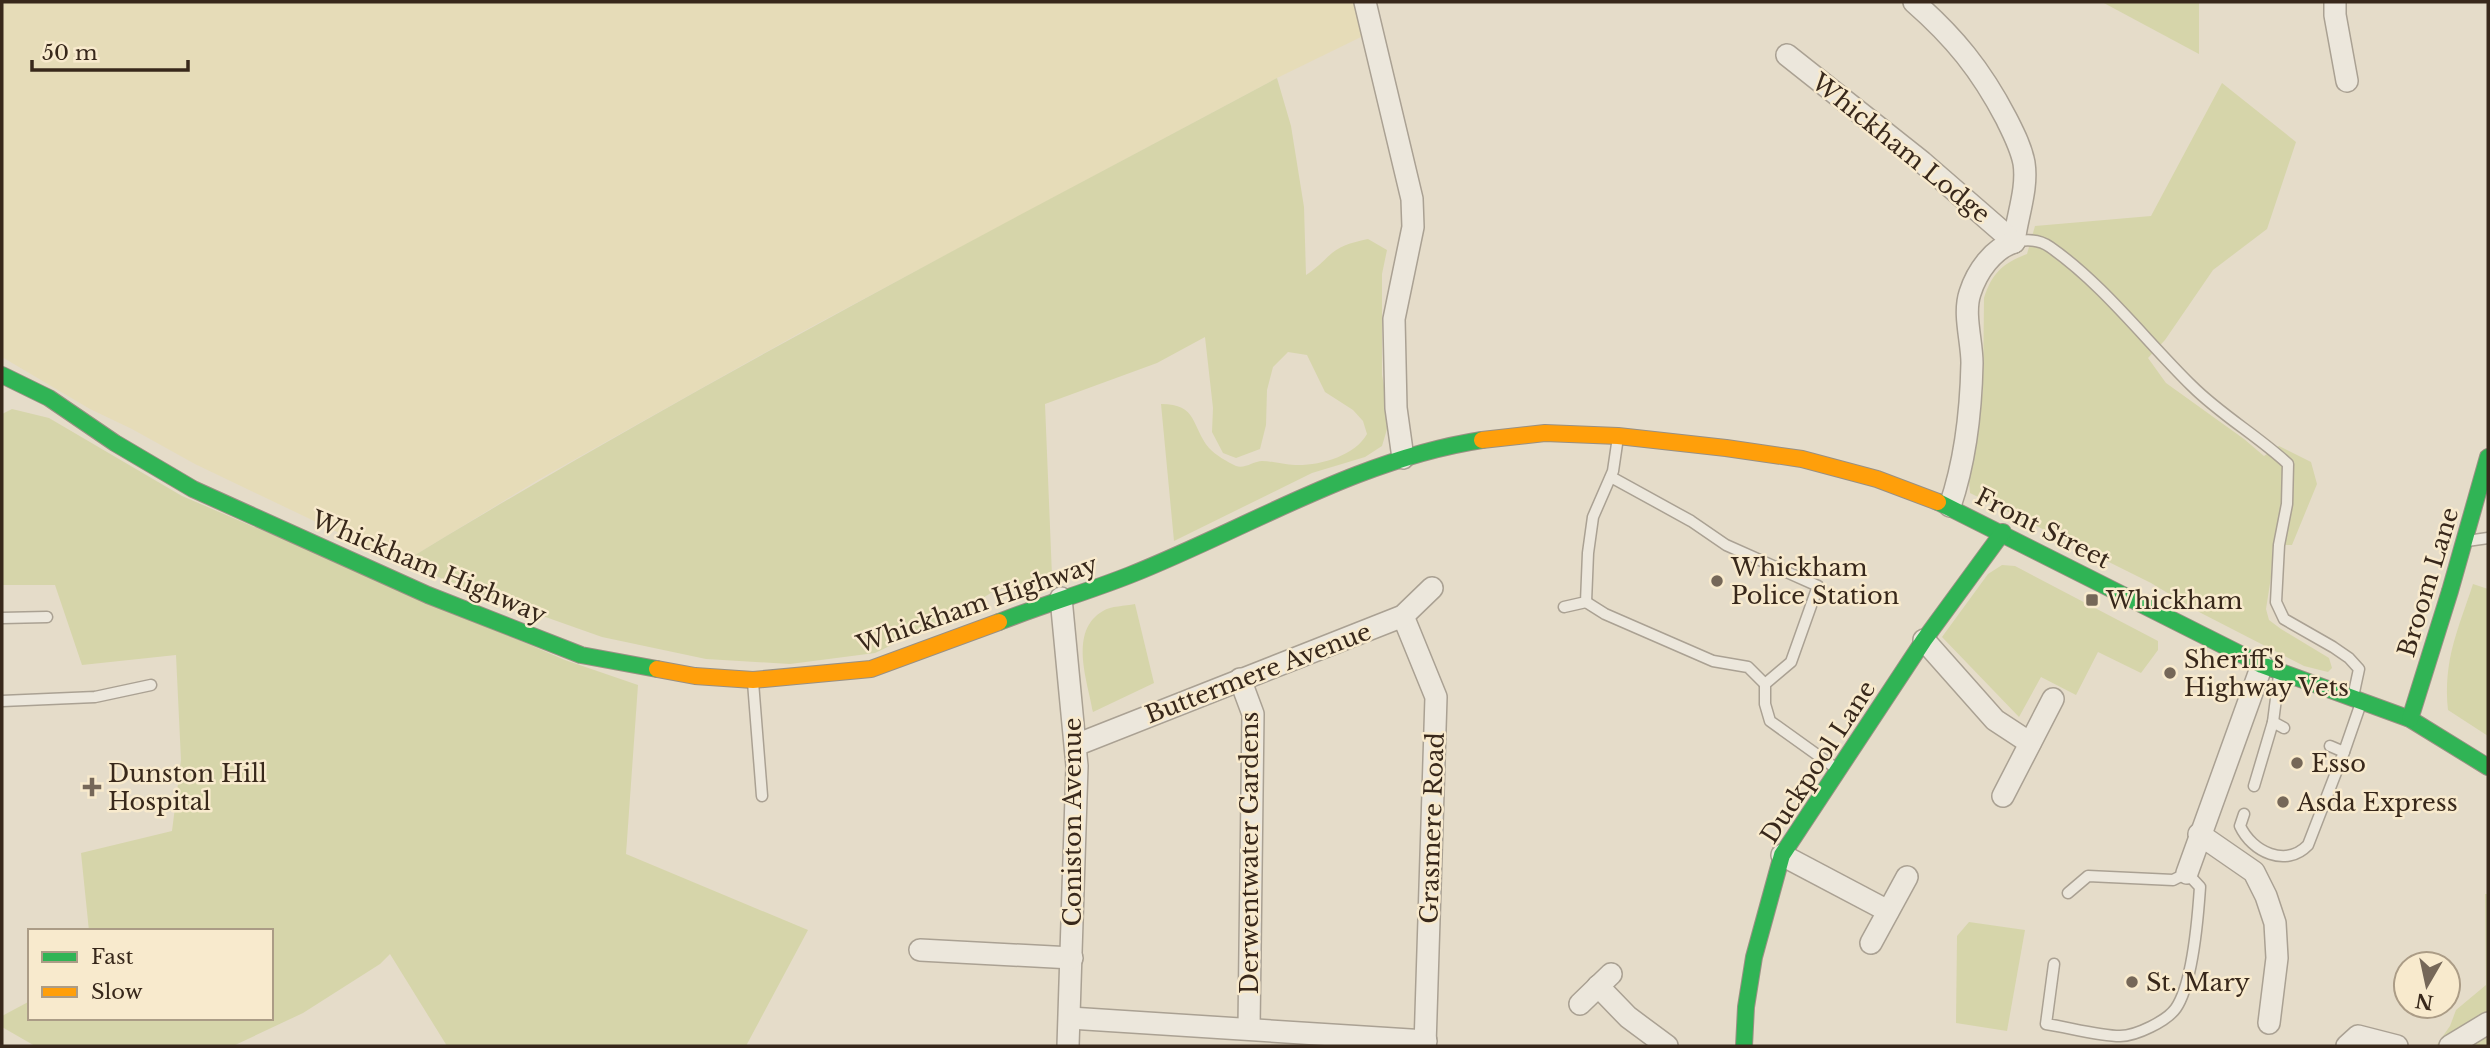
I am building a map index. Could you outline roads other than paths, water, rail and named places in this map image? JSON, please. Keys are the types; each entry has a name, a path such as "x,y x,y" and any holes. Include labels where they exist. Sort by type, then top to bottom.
{"main road":[{"name":"Whickham Highway","path":"2,375 48,398 115,443 193,489 428,595 581,655 695,676 753,680 872,669 1129,575 1353,476 1403,458 1479,440 1545,433"},
{"name":"Front Street","path":"1545,433 1618,436 1726,448 1814,462 1877,479 1950,506 2271,668 2410,719 2488,767"},
{"name":"Broom Lane","path":"2410,719 2488,457"},
{"name":"Duckpool Lane","path":"1744,1046 1746,1007 1754,957 1782,855 1924,640 2003,532"}],"street":[{"path":"1366,2 1412,199 1413,228 1394,319 1396,408 1403,458"},
{"path":"1914,2 1946,30 1989,84 2016,137 2024,163 2024,186 2014,242 1999,249 1987,261 1969,294 1972,360 1968,437 1950,506"},
{"path":"2335,2 2347,81"},
{"name":"Whickham Lodge","path":"1787,55 1922,162 2014,242"},
{"name":"Buttermere Avenue","path":"1076,745 1403,616 1432,588"},
{"name":"Coniston Avenue","path":"1061,598 1076,745 1076,860 1068,1046"},
{"name":"Grasmere Road","path":"1403,616 1436,697 1426,1043"},
{"path":"1924,640 1995,720 2030,743"},
{"path":"2187,873 2199,834 2271,668"},
{"name":"Derwentwater Gardens","path":"1240,679 1253,714 1249,1028"},
{"path":"2003,796 2053,699"},
{"path":"2199,834 2254,872 2266,896 2275,923 2277,958 2269,1023"},
{"path":"1782,855 1888,911"},
{"path":"1871,943 1907,877"},
{"path":"920,950 1072,958"},
{"path":"1580,1004 1605,980 1628,1017 1667,1046"},
{"path":"1070,1018 1249,1028 1426,1043"},
{"path":"2450,1046 2488,1023"},
{"path":"2347,1046 2358,1036 2397,1046"}],"lane":[{"path":"2014,242 2036,240 2048,245 2100,290 2195,389 2288,464 2287,504 2279,545 2276,602 2284,619 2333,647 2359,669 2358,699 2344,752 2308,845 2302,852 2288,857 2268,854 2250,842 2240,827 2244,814"},
{"path":"1586,602 1593,517 1611,477 1618,436"},
{"path":"1611,477 1690,521 1726,545 1818,586 1791,662 1765,684"},
{"path":"2465,541 2488,538"},
{"path":"1563,607 1586,602 1605,614 1713,661 1748,667 1765,684 1765,704 1770,721 1838,770"},
{"path":"2,618 47,617"},
{"path":"2254,786 2273,722 2271,668"},
{"path":"753,680 762,796"},
{"path":"2,701 95,697 151,685"},
{"path":"2273,722 2284,728"},
{"path":"2330,746 2344,752"},
{"path":"2054,964 2046,1024 2120,1036 2146,1030 2176,1009 2186,986 2200,887 2187,873 2173,880 2088,876 2068,893"}],"place":[{"name":"Whickham Police Station","path":"1717,581"},
{"name":"Whickham","path":"2092,600"},
{"name":"Sheriff's Highway Vets","path":"2170,673"},
{"name":"Esso","path":"2297,763"},
{"name":"Dunston Hill Hospital","path":"92,787"},
{"name":"Asda Express","path":"2283,802"},
{"name":"St. Mary","path":"2132,982"}]}
